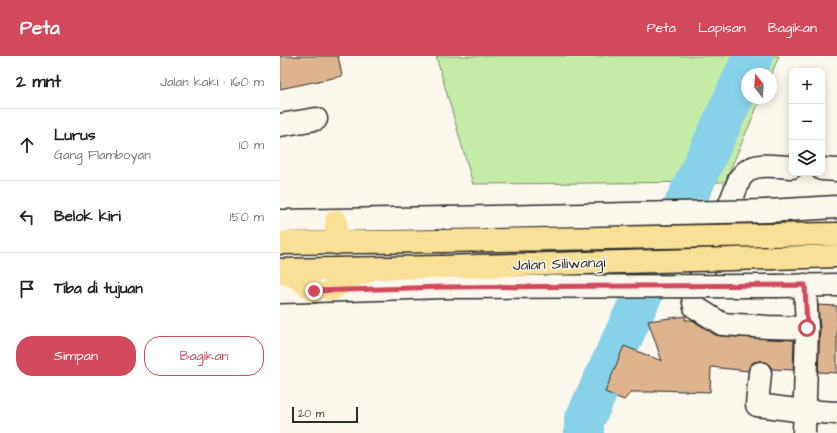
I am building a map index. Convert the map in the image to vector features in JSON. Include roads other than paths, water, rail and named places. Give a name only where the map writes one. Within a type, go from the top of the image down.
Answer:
[{"type":"highway","points":[[336,221],[336,243]]},
{"type":"highway","name":"Jalan Siliwangi","points":[[280,243],[837,234]]},
{"type":"highway","name":"Jalan Siliwangi","points":[[280,271],[380,268],[442,277],[773,258],[837,256]]},
{"type":"highway","points":[[280,271],[296,277],[323,291],[352,277],[380,268]]},
{"type":"street","points":[[280,125],[316,119]]},
{"type":"street","points":[[789,167],[756,167],[747,171],[740,178],[693,297],[693,302],[695,307],[722,324],[807,328]]},
{"type":"street","points":[[825,169],[837,170]]},
{"type":"street","points":[[280,221],[767,211],[837,207]]},
{"type":"street","points":[[280,292],[323,291],[442,277],[778,286],[837,285]]},
{"type":"street","points":[[804,433],[807,328],[805,285]]},
{"type":"street","points":[[760,373],[757,405],[837,414]]},
{"type":"waterway","points":[[584,433],[584,421],[753,56]]}]
